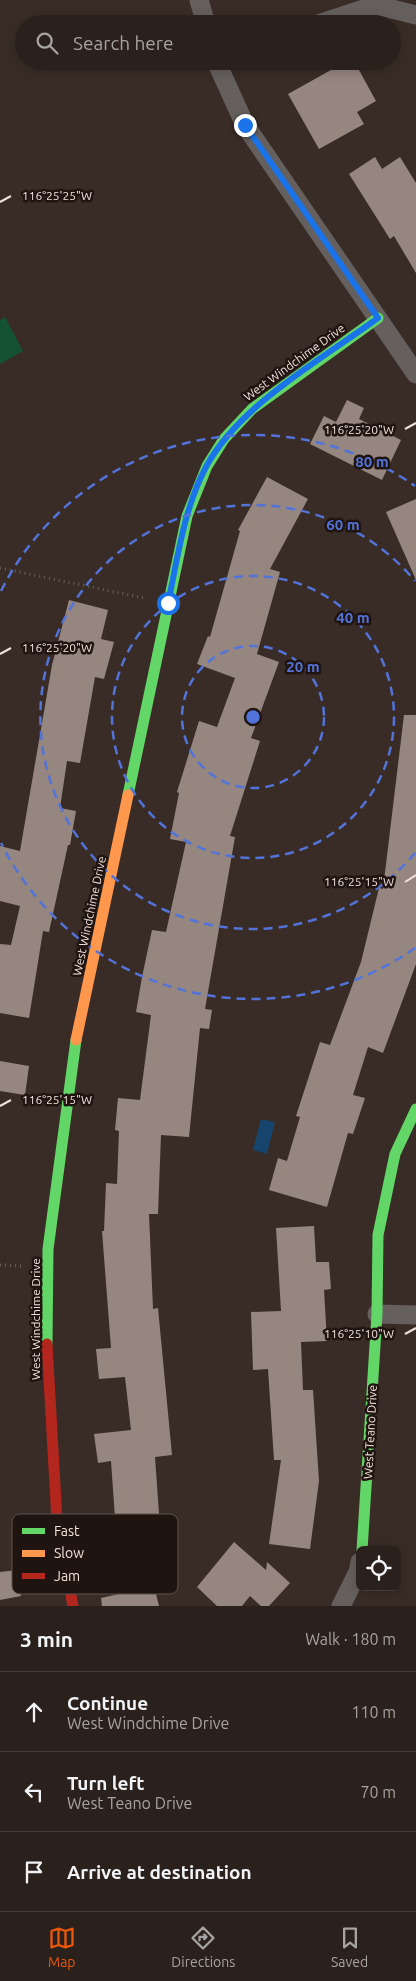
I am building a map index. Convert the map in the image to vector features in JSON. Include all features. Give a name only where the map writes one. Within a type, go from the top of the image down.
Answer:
[{"type":"street","points":[[199,0],[203,15]]},
{"type":"street","points":[[345,15],[376,5],[416,15]]},
{"type":"street","points":[[220,70],[245,125],[416,374]]},
{"type":"street","name":"West Windchime Drive","points":[[57,1514],[47,1362],[48,1249],[75,1047],[187,516],[207,466],[224,439],[252,409],[378,318]]},
{"type":"street","name":"West Teano Drive","points":[[362,1546],[376,1314],[378,1236],[395,1154],[416,1109]]},
{"type":"street","points":[[376,1314],[416,1315]]},
{"type":"street","points":[[341,1606],[356,1576]]},
{"type":"path","points":[[0,568],[168,603]]},
{"type":"green space","points":[[5,317],[23,351],[0,364],[0,320]]},
{"type":"water","points":[[261,1119],[275,1122],[267,1154],[253,1150]]},
{"type":"building","points":[[331,70],[359,70],[376,101],[357,112],[364,124],[319,149],[288,94]]},
{"type":"building","points":[[375,157],[382,169],[400,157],[416,183],[416,273],[394,236],[390,239],[349,174]]},
{"type":"building","points":[[347,400],[364,408],[359,419],[401,440],[382,480],[310,444],[324,416],[336,422]]},
{"type":"building","points":[[267,477],[308,499],[270,569],[280,572],[257,654],[279,662],[251,738],[260,741],[230,836],[235,837],[205,1009],[212,1010],[209,1029],[200,1028],[189,1137],[161,1135],[158,1214],[149,1214],[153,1309],[158,1308],[172,1455],[155,1457],[159,1514],[115,1514],[111,1461],[98,1463],[94,1434],[131,1430],[125,1377],[99,1379],[96,1349],[111,1348],[102,1231],[104,1231],[106,1183],[117,1184],[119,1131],[115,1130],[118,1098],[140,1100],[151,1015],[136,1012],[142,977],[152,930],[166,932],[186,842],[170,839],[179,793],[177,792],[199,721],[217,727],[235,678],[197,664],[208,636],[210,637],[240,531],[238,530]]},
{"type":"building","points":[[416,499],[416,580],[386,512]]},
{"type":"building","points":[[69,600],[108,610],[101,639],[114,642],[104,679],[95,677],[80,763],[67,761],[60,808],[76,811],[70,845],[68,845],[49,932],[43,931],[29,1018],[0,1013],[0,944],[11,945],[20,906],[0,901],[0,846],[20,851],[52,665]]},
{"type":"building","points":[[404,715],[416,715],[416,964],[383,1053],[368,1047],[353,1095],[365,1098],[353,1134],[348,1133],[327,1207],[269,1190],[278,1158],[287,1161],[300,1117],[296,1116],[320,1042],[330,1045],[361,962],[379,888],[383,889]]},
{"type":"building","points":[[0,1061],[29,1066],[25,1095],[0,1091]]},
{"type":"building","points":[[314,1226],[316,1262],[329,1262],[331,1289],[324,1290],[327,1341],[301,1342],[303,1390],[313,1390],[319,1481],[310,1549],[269,1544],[281,1460],[274,1460],[268,1369],[253,1370],[251,1312],[281,1311],[276,1228]]},
{"type":"building","points":[[234,1542],[266,1570],[267,1562],[290,1583],[269,1606],[261,1606],[250,1596],[242,1606],[217,1606],[197,1587]]},
{"type":"building","points":[[12,1571],[12,1594],[21,1594],[21,1596],[0,1600],[0,1572]]},
{"type":"building","points":[[119,1594],[156,1594],[159,1606],[102,1606],[101,1598]]},
{"type":"traffic: fast","points":[[128,795],[187,516],[207,466],[224,439],[252,409],[378,318]]},
{"type":"traffic: fast","points":[[47,1344],[48,1249],[76,1040]]},
{"type":"traffic: fast","points":[[362,1546],[377,1314],[378,1235],[395,1154],[416,1109]]},
{"type":"traffic: slow","points":[[76,1040],[128,795]]},
{"type":"traffic: jam","points":[[47,1344],[57,1514]]},
{"type":"traffic: jam","points":[[71,1594],[73,1606]]},
{"type":"route","points":[[168,603],[187,516],[207,466],[224,439],[252,409],[378,318],[245,125]]}]
